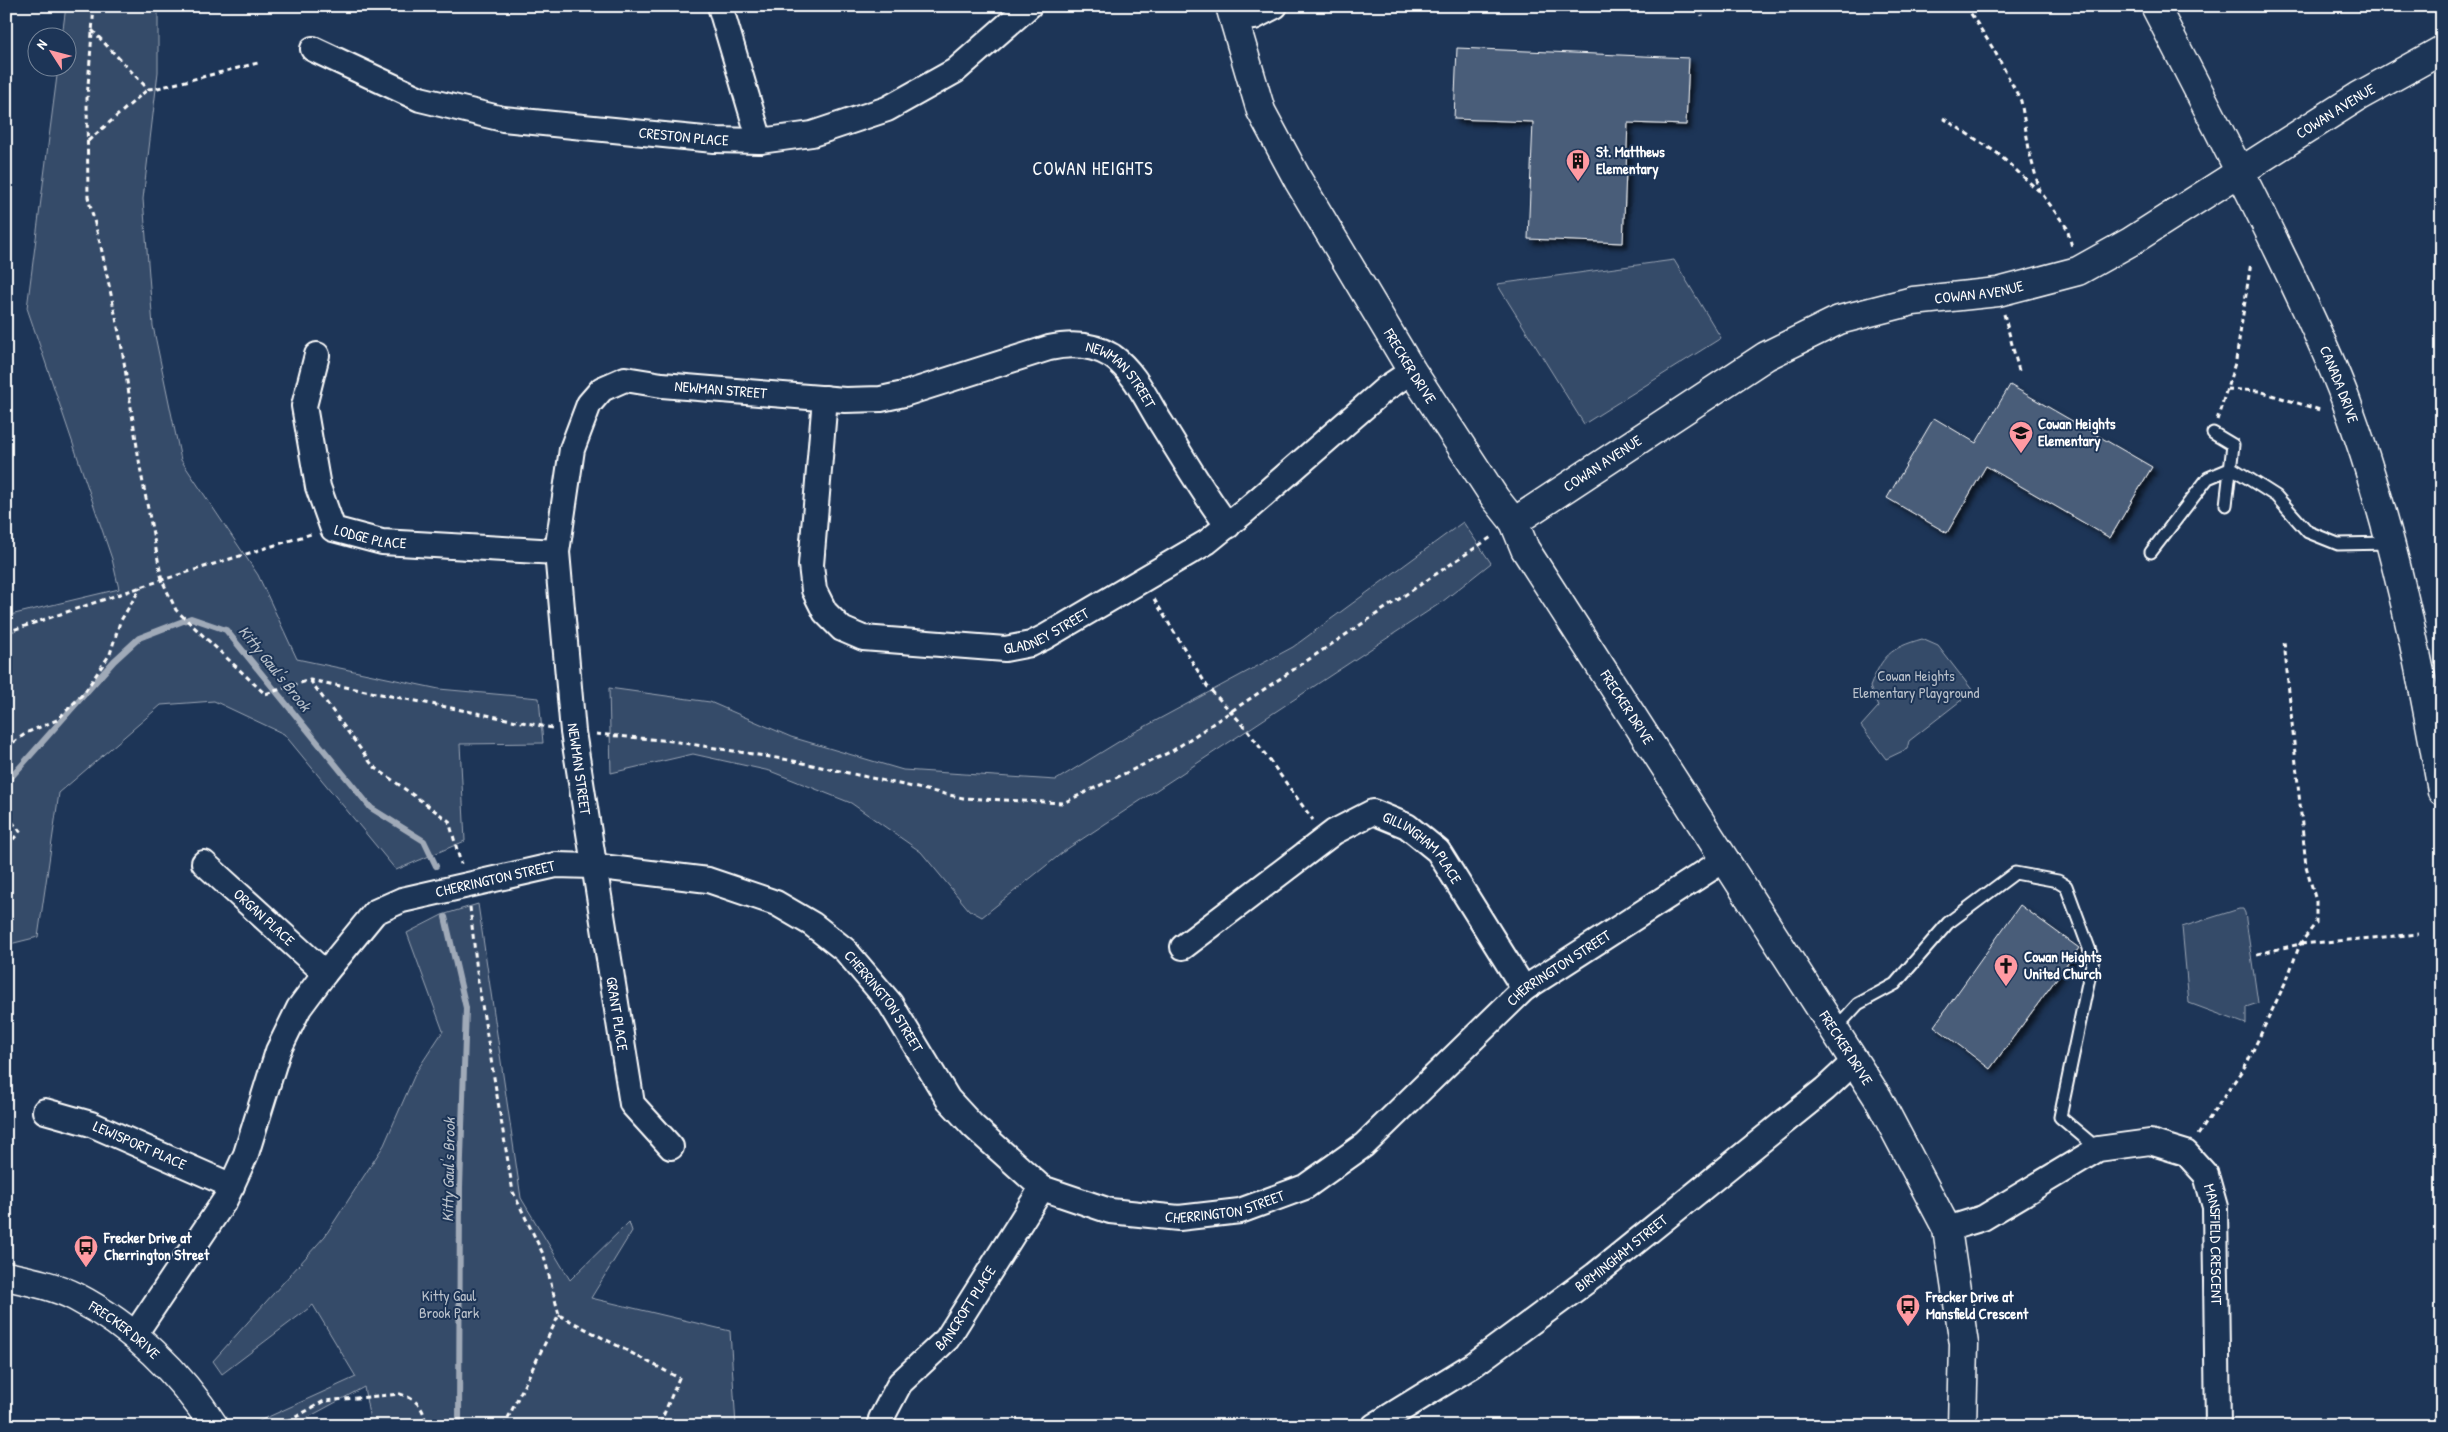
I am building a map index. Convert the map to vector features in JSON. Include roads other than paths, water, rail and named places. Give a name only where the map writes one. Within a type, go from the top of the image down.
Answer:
[{"type":"street","points":[[720,6],[760,141]]},
{"type":"street","name":"CRESTON PLACE","points":[[313,49],[420,99],[503,119],[714,140],[760,141],[812,134],[887,109],[955,71],[1029,6]]},
{"type":"street","points":[[1232,12],[1254,16],[1275,6]]},
{"type":"street","name":"CANADA DRIVE","points":[[2155,6],[2241,171],[2326,352],[2345,398],[2392,543],[2421,668],[2442,791]]},
{"type":"street","name":"FRECKER DRIVE","points":[[1232,12],[1261,111],[1312,204],[1412,371],[1495,498],[1504,529],[1525,548],[1878,1098],[1947,1229],[1964,1344],[1962,1426]]},
{"type":"street","name":"COWAN AVENUE","points":[[1504,529],[1766,356],[1840,320],[1913,301],[1998,292],[2078,271],[2130,242],[2359,96],[2442,50]]},
{"type":"street","name":"NEWMAN STREET","points":[[593,866],[573,732],[557,552],[572,449],[589,404],[602,390],[625,379],[662,385],[858,400],[891,397],[1049,348],[1074,344],[1093,348],[1112,356],[1131,375],[1207,498],[1228,526]]},
{"type":"street","name":"LODGE PLACE","points":[[318,355],[304,406],[318,487],[333,529],[382,542],[557,552]]},
{"type":"street","name":"GLADNEY STREET","points":[[825,398],[811,578],[818,601],[832,621],[842,629],[863,638],[991,649],[1017,648],[1031,644],[1172,564],[1228,526],[1384,389],[1412,371]]},
{"type":"street","name":"GILLINGHAM PLACE","points":[[1183,947],[1334,832],[1373,812],[1407,826],[1438,851],[1524,989]]},
{"type":"street","name":"CHERRINGTON STREET","points":[[134,1337],[209,1227],[232,1186],[246,1154],[284,1036],[299,1008],[325,972],[375,912],[402,900],[556,865],[593,866],[708,880],[776,903],[812,924],[845,950],[890,1003],[948,1099],[973,1126],[1042,1188],[1110,1211],[1179,1218],[1240,1211],[1305,1187],[1364,1145],[1524,989],[1724,860]]},
{"type":"street","name":"ORGAN PLACE","points":[[204,863],[325,972]]},
{"type":"street","name":"GRANT PLACE","points":[[593,866],[632,1104],[671,1147]]},
{"type":"street","name":"BIRMINGHAM STREET","points":[[1374,1426],[1473,1365],[1595,1275],[1825,1089],[1855,1061]]},
{"type":"street","name":"LEWISPORT PLACE","points":[[45,1111],[91,1124],[232,1186]]},
{"type":"street","name":"MANSFIELD CRESCENT","points":[[1947,1229],[1983,1218],[2098,1149],[2150,1142],[2186,1153],[2206,1175],[2215,1207],[2218,1426]]},
{"type":"street","name":"BANCROFT PLACE","points":[[880,1419],[900,1382],[947,1339],[1042,1188]]},
{"type":"street","name":"FRECKER DRIVE","points":[[6,1276],[74,1296],[110,1317],[170,1368],[201,1406],[214,1426]]},
{"type":"lane","points":[[2213,433],[2234,445],[2226,505]]},
{"type":"lane","points":[[2232,468],[2276,496],[2308,532],[2338,544],[2392,543]]},
{"type":"lane","points":[[2151,552],[2208,478],[2232,468]]},
{"type":"lane","points":[[1835,1029],[1858,1004],[1895,984],[1948,923],[2015,873],[2058,880],[2066,886],[2093,959],[2060,1117],[2098,1149]]},
{"type":"waterway","name":"Kitty Gaul's Brook","points":[[6,783],[114,661],[139,638],[191,618],[226,630],[371,808],[424,841],[436,866]]},
{"type":"waterway","name":"Kitty Gaul's Brook","points":[[445,917],[466,1008],[460,1187],[459,1426]]},
{"type":"place","name":"St. Matthews Elementary","points":[[1578,182]]},
{"type":"place","name":"Cowan Heights Elementary","points":[[2021,454]]},
{"type":"place","name":"Cowan Heights United Church","points":[[2006,987]]},
{"type":"place","name":"Frecker Drive at Cherrington Street","points":[[86,1268]]},
{"type":"place","name":"Frecker Drive at Mansfield Crescent","points":[[1908,1327]]},
{"type":"district","name":"COWAN HEIGHTS","points":[[1093,169]]},
{"type":"park label","name":"Cowan Heights Elementary Playground","points":[[1916,684]]},
{"type":"park label","name":"Kitty Gaul Brook Park","points":[[449,1304]]}]
